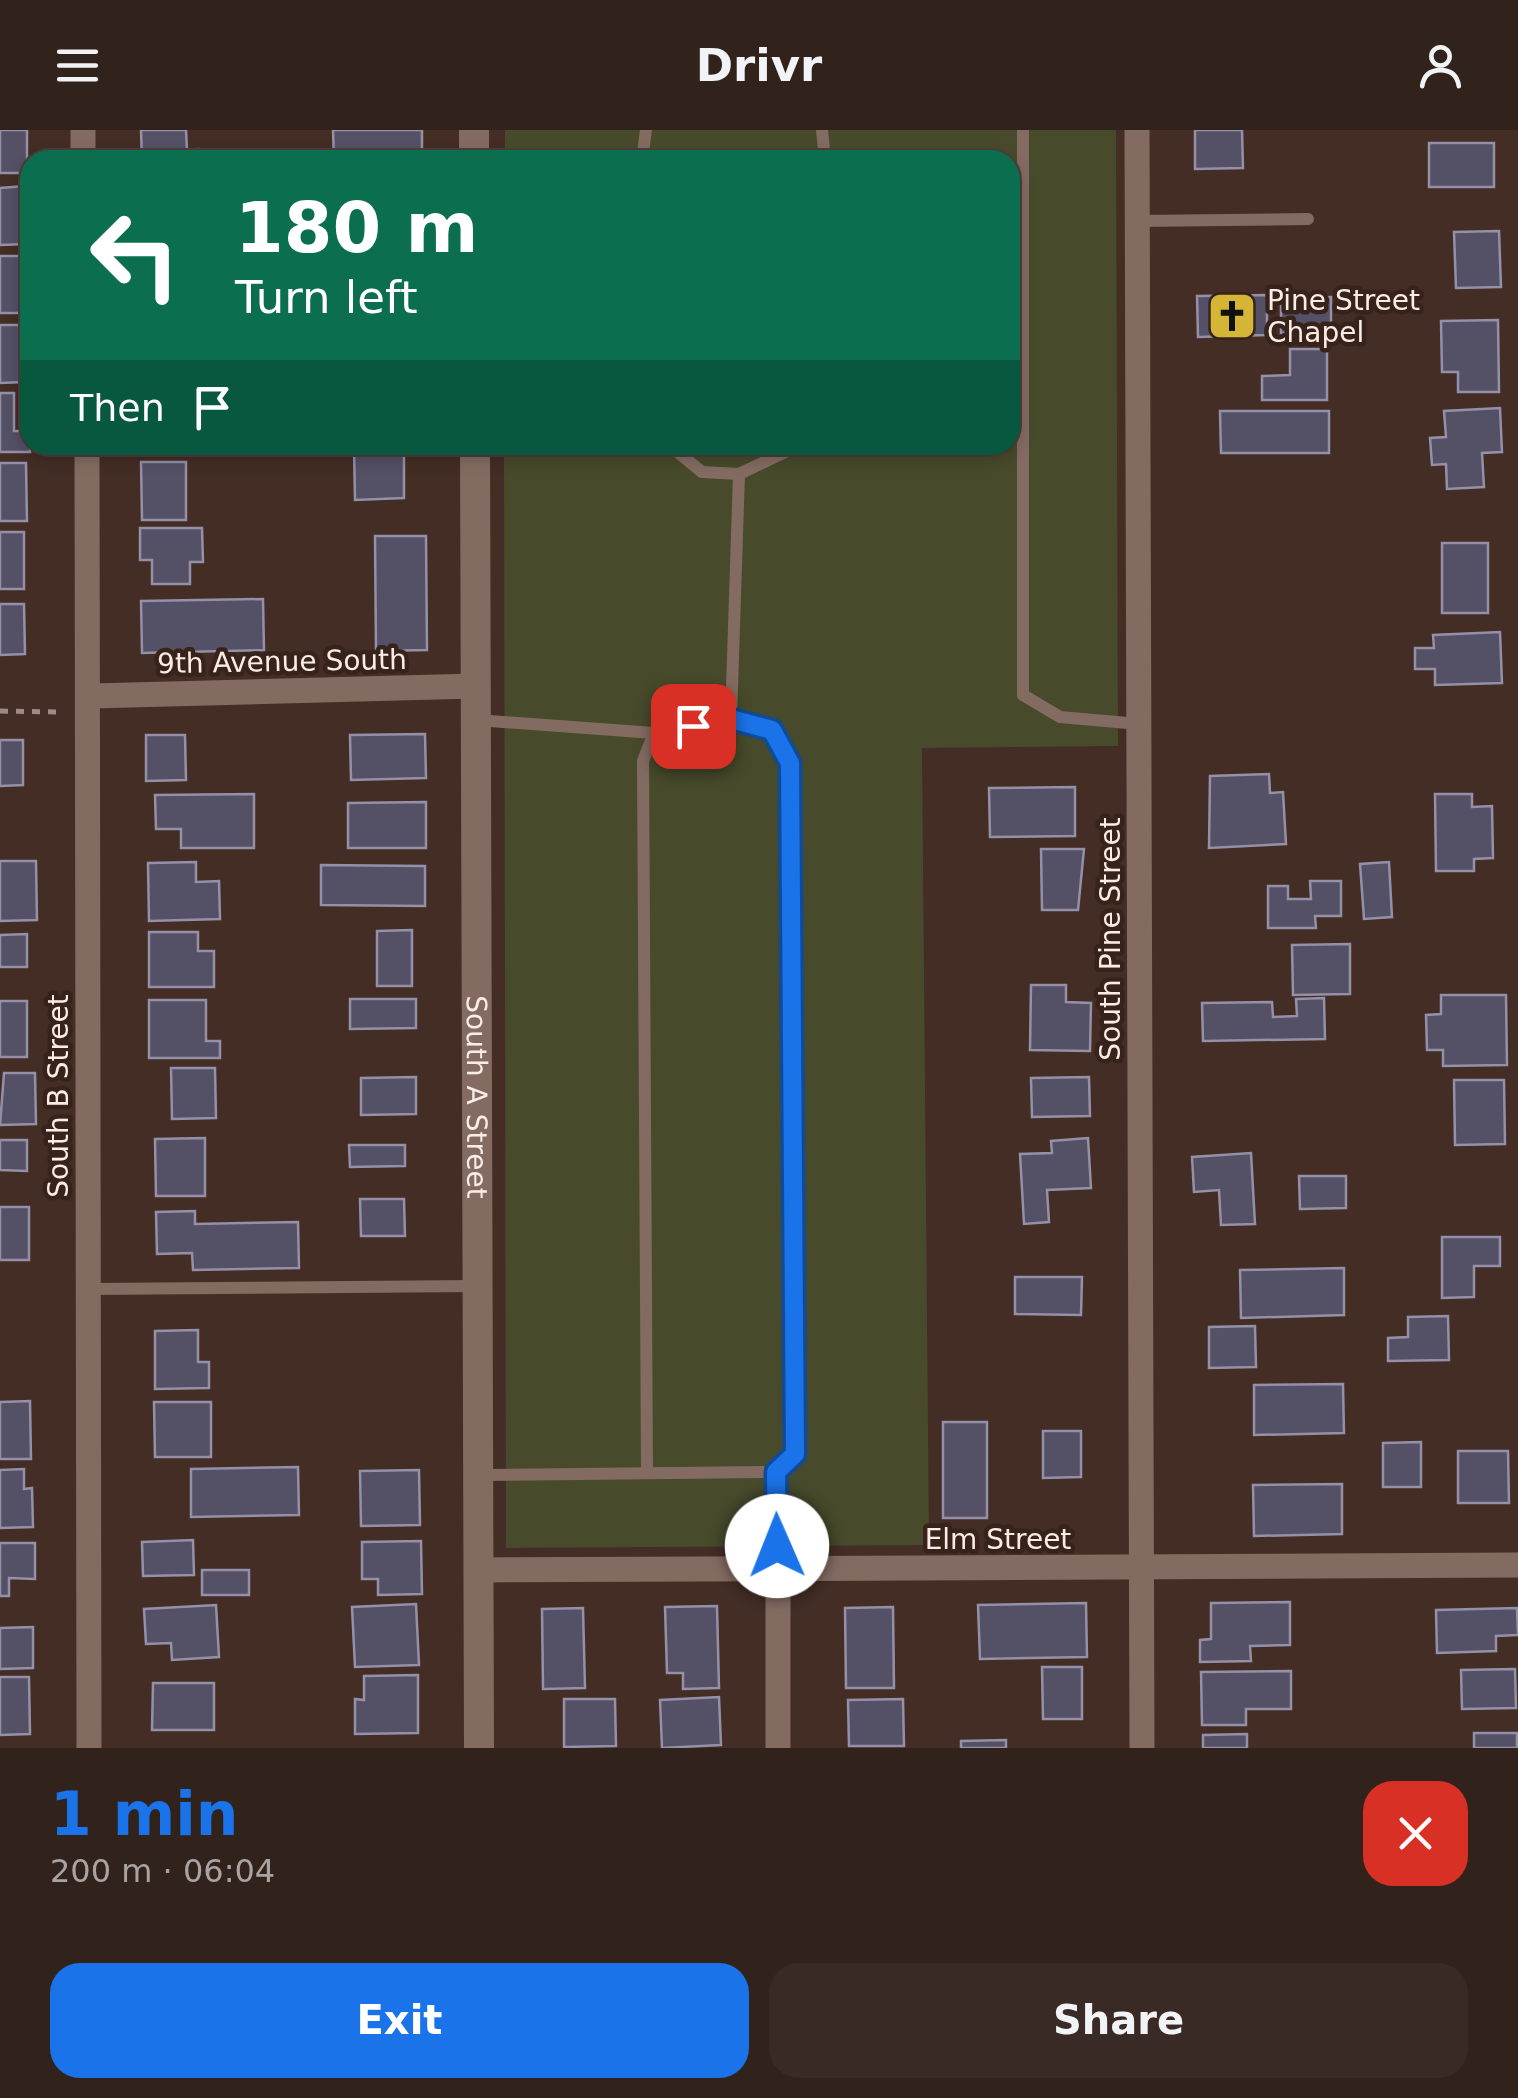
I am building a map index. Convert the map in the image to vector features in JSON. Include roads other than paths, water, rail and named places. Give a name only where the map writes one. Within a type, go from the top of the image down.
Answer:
[{"type":"street","name":"South Pine Street","points":[[1137,130],[1142,1748]]},
{"type":"street","name":"South B Street","points":[[87,455],[89,1748]]},
{"type":"street","name":"South A Street","points":[[475,455],[479,1748]]},
{"type":"street","name":"9th Avenue South","points":[[90,696],[476,686]]},
{"type":"street","name":"Elm Street","points":[[479,1570],[1518,1566]]},
{"type":"street","points":[[778,1569],[778,1748]]},
{"type":"lane","points":[[1022,130],[1023,695],[1060,716],[1139,724]]},
{"type":"lane","points":[[1137,222],[1308,220]]},
{"type":"lane","points":[[681,455],[702,472],[739,474],[779,455]]},
{"type":"lane","points":[[731,719],[739,474]]},
{"type":"lane","points":[[476,720],[654,733],[731,719],[772,730],[790,763],[795,1454],[776,1472],[479,1475]]},
{"type":"lane","points":[[648,1473],[643,761],[654,733]]},
{"type":"lane","points":[[87,1289],[478,1286]]},
{"type":"lane","points":[[776,1472],[778,1569]]},
{"type":"place","name":"Pine Street Chapel","points":[[1232,316]]}]
